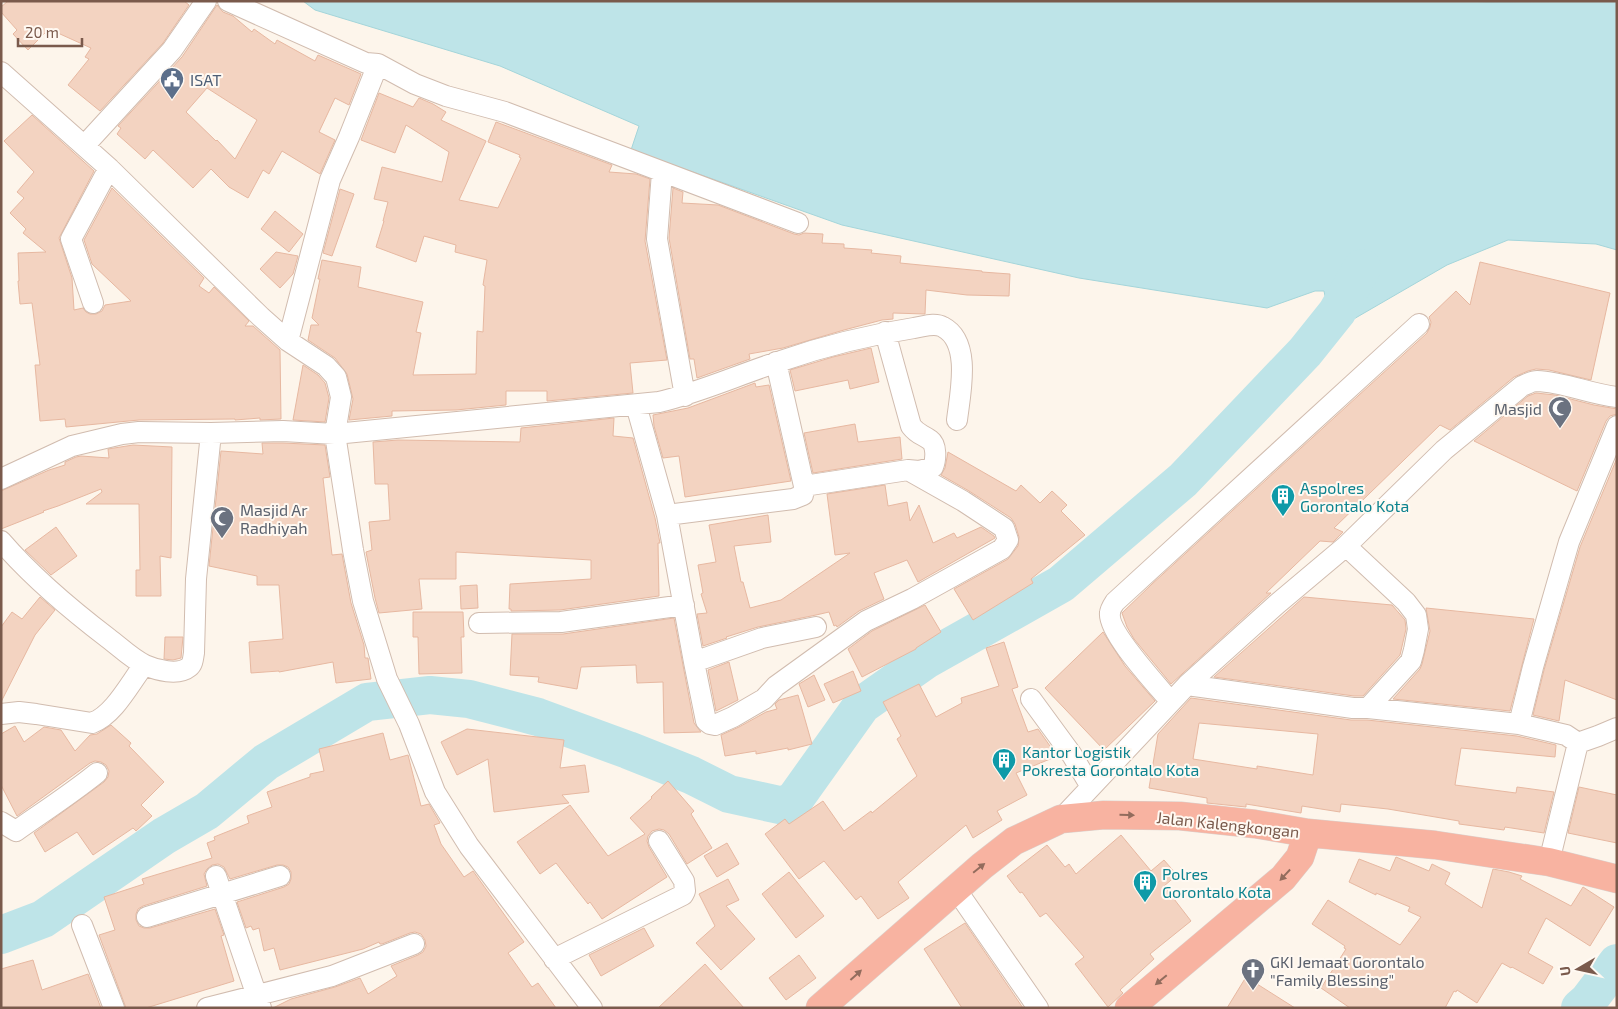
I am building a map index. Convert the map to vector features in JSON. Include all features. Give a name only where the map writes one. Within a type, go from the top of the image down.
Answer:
[{"type":"highway","name":"Jalan Kalengkongan","points":[[820,1008],[955,888],[1014,841],[1061,820],[1104,815],[1180,816],[1255,824],[1308,833],[1435,845],[1549,862],[1613,878]]},
{"type":"highway","points":[[1129,1008],[1283,878],[1300,857],[1308,833]]},
{"type":"street","points":[[84,146],[172,50],[206,1]]},
{"type":"street","points":[[228,1],[366,63],[378,64],[415,84],[446,96],[505,112],[798,223]]},
{"type":"street","points":[[288,341],[330,180],[378,64]]},
{"type":"street","points":[[1,72],[109,168],[261,317],[288,341],[326,366],[336,377],[342,397],[335,434],[352,550],[361,592],[387,679],[409,724],[435,792],[469,846],[592,1008]]},
{"type":"street","points":[[93,303],[72,239],[109,168]]},
{"type":"street","points":[[662,172],[657,239],[685,396]]},
{"type":"street","points":[[1,479],[72,446],[104,437],[139,432],[211,433],[283,430],[335,434],[659,402],[685,396],[776,362],[853,340],[885,332],[934,324],[944,327],[956,340],[961,356],[962,372],[957,420]]},
{"type":"street","points":[[1171,702],[1120,640],[1111,624],[1110,613],[1115,602],[1419,324]]},
{"type":"street","points":[[804,486],[908,470],[919,471],[933,467],[935,462],[933,444],[930,440],[917,434],[911,426],[885,332]]},
{"type":"street","points":[[667,515],[793,499],[803,495],[804,486],[776,362]]},
{"type":"street","points":[[1061,820],[1187,685],[1270,610],[1346,546],[1444,450],[1522,386],[1536,381],[1617,397]]},
{"type":"street","points":[[636,405],[667,515],[706,721],[710,724],[715,725],[733,717],[764,699],[776,686],[866,621],[912,599],[1002,549],[1008,540],[1004,528],[908,470]]},
{"type":"street","points":[[1519,724],[1533,668],[1570,542],[1617,426]]},
{"type":"street","points":[[1,541],[38,580],[90,625],[144,664],[154,669],[171,672],[188,668],[192,663],[196,579],[211,433]]},
{"type":"street","points":[[1346,546],[1406,602],[1416,615],[1418,629],[1411,661],[1368,708]]},
{"type":"street","points":[[479,623],[561,622],[684,605]]},
{"type":"street","points":[[694,662],[762,638],[816,627]]},
{"type":"street","points":[[1,714],[19,712],[92,723],[99,721],[109,713],[144,664]]},
{"type":"street","points":[[1187,685],[1353,708],[1519,724],[1566,735],[1578,743]]},
{"type":"street","points":[[1031,699],[1072,755],[1091,787]]},
{"type":"street","points":[[1578,743],[1617,728]]},
{"type":"street","points":[[1549,862],[1578,743]]},
{"type":"street","points":[[1,822],[16,831],[48,807],[73,793],[97,773]]},
{"type":"street","points":[[554,959],[683,895],[685,892],[684,881],[659,841]]},
{"type":"street","points":[[147,917],[218,885],[280,876]]},
{"type":"street","points":[[218,885],[259,1001]]},
{"type":"street","points":[[955,888],[1038,1008]]},
{"type":"street","points":[[82,925],[114,1008]]},
{"type":"street","points":[[207,1008],[259,1001],[332,976],[414,944]]},
{"type":"water","points":[[303,1],[1617,1],[1617,250],[1596,244],[1508,240],[1447,265],[1352,320],[1327,306],[1324,291],[1315,291],[1267,308],[1079,278],[842,225],[631,150],[639,126],[500,66],[315,10]]},
{"type":"building","points":[[8,1],[184,1],[189,5],[163,43],[100,111],[68,85],[89,59],[85,57],[91,48],[49,29],[28,50],[13,34],[17,30],[1,12],[1,7]]},
{"type":"building","points":[[217,5],[223,12],[233,16],[252,32],[254,29],[275,44],[277,40],[315,61],[318,55],[361,74],[349,105],[335,98],[319,132],[335,140],[320,174],[282,151],[269,174],[263,170],[248,198],[229,187],[211,169],[193,188],[153,150],[145,159],[117,134],[121,128],[118,126],[182,57]],"holes":[[[207,88],[257,120],[235,159],[186,112]]]},
{"type":"building","points":[[379,93],[413,107],[419,98],[433,104],[446,112],[441,120],[486,141],[459,200],[498,208],[521,158],[519,157],[520,155],[488,142],[496,122],[612,165],[609,172],[636,174],[650,179],[645,241],[667,360],[630,363],[633,393],[547,401],[547,391],[506,391],[506,405],[456,410],[392,411],[392,416],[349,420],[353,399],[347,374],[335,358],[308,340],[311,325],[319,325],[312,318],[322,260],[361,267],[358,287],[423,302],[416,332],[421,333],[413,375],[476,374],[477,331],[483,332],[485,286],[483,285],[487,260],[455,252],[456,245],[424,236],[416,262],[376,247],[388,202],[374,199],[382,167],[442,182],[449,152],[406,125],[395,153],[361,140]]},
{"type":"building","points":[[32,115],[94,171],[59,238],[72,278],[74,310],[83,308],[90,314],[96,314],[102,311],[105,305],[131,301],[92,264],[84,240],[112,188],[204,278],[199,286],[209,293],[214,287],[249,321],[245,326],[253,326],[280,350],[281,419],[139,420],[66,427],[65,419],[40,421],[35,365],[40,365],[32,303],[20,304],[18,253],[46,252],[23,233],[26,229],[10,213],[24,198],[17,192],[34,172],[4,141]]},
{"type":"building","points":[[673,188],[683,192],[682,203],[718,205],[794,234],[823,234],[822,243],[844,244],[844,248],[872,250],[871,253],[901,256],[900,263],[1010,274],[1009,296],[967,295],[926,290],[925,314],[893,313],[893,319],[844,330],[783,348],[749,354],[750,359],[697,378],[694,359],[690,359],[669,238]]},
{"type":"building","points":[[340,189],[354,194],[332,256],[323,253]]},
{"type":"building","points":[[275,211],[303,234],[289,252],[261,229]]},
{"type":"building","points":[[276,252],[298,256],[293,274],[280,288],[260,269]]},
{"type":"building","points":[[1480,262],[1610,293],[1591,380],[1549,370],[1536,369],[1528,371],[1514,377],[1450,430],[1440,425],[1334,528],[1343,532],[1333,542],[1320,541],[1266,593],[1271,593],[1171,684],[1134,639],[1122,613],[1427,333],[1431,322],[1429,317],[1456,291],[1470,305]]},
{"type":"building","points":[[871,348],[879,382],[850,389],[848,380],[795,391],[790,370]]},
{"type":"building","points":[[303,365],[318,375],[325,383],[329,398],[325,422],[293,420]]},
{"type":"building","points":[[755,383],[756,387],[769,385],[791,481],[685,497],[679,456],[663,458],[654,426],[653,415],[688,408]]},
{"type":"building","points":[[1536,393],[1555,395],[1617,409],[1617,414],[1610,416],[1606,421],[1577,491],[1474,441],[1528,396]]},
{"type":"building","points":[[614,418],[613,436],[633,438],[655,518],[660,543],[658,543],[659,596],[560,610],[511,611],[509,609],[510,584],[591,579],[591,560],[456,552],[456,579],[419,579],[422,609],[379,613],[366,552],[372,550],[369,522],[390,520],[388,484],[375,484],[373,442],[398,440],[520,442],[521,428]]},
{"type":"building","points":[[855,424],[858,442],[900,437],[902,459],[813,473],[804,433]]},
{"type":"building","points":[[262,443],[325,445],[330,477],[323,478],[332,555],[342,554],[351,603],[364,645],[365,658],[368,658],[371,679],[336,683],[333,662],[279,672],[251,673],[249,642],[283,639],[279,585],[257,585],[257,576],[209,566],[221,451],[263,454]]},
{"type":"building","points":[[133,445],[172,447],[171,558],[160,556],[161,596],[136,596],[136,570],[140,570],[139,504],[86,504],[102,492],[101,489],[1,529],[1,491],[65,465],[65,462],[76,457],[109,458],[108,449]]},
{"type":"building","points":[[948,452],[1016,491],[1021,485],[1040,503],[1052,491],[1067,505],[1061,511],[1085,535],[1031,579],[1033,583],[973,620],[954,589],[1008,559],[1018,546],[1019,537],[1011,518],[941,475],[945,468]]},
{"type":"building","points":[[1617,458],[1617,700],[1565,680],[1559,721],[1533,715],[1544,670],[1580,547]]},
{"type":"building","points":[[885,485],[888,506],[907,502],[910,521],[919,505],[933,543],[954,533],[957,538],[981,527],[995,538],[918,582],[907,560],[874,573],[884,599],[859,611],[837,627],[836,625],[834,626],[829,612],[758,627],[703,646],[697,614],[707,613],[701,594],[703,593],[698,565],[716,562],[709,525],[768,515],[771,542],[734,546],[741,582],[743,582],[750,608],[781,600],[850,553],[835,555],[827,494]]},
{"type":"building","points":[[56,527],[77,556],[51,575],[25,550]]},
{"type":"building","points":[[477,585],[478,608],[461,609],[460,586]]},
{"type":"building","points":[[40,597],[55,610],[35,635],[1,702],[1,627],[12,612],[22,619]]},
{"type":"building","points":[[1304,597],[1392,605],[1405,620],[1406,629],[1400,655],[1363,696],[1214,677]]},
{"type":"building","points":[[925,605],[941,632],[916,649],[862,677],[848,649],[872,631]]},
{"type":"building","points":[[1426,608],[1534,619],[1510,711],[1393,699],[1420,669],[1422,664],[1430,631]]},
{"type":"building","points":[[413,612],[463,612],[464,637],[461,637],[462,673],[419,674],[418,637],[413,637]]},
{"type":"building","points":[[674,618],[694,723],[701,732],[664,733],[663,682],[637,683],[636,665],[581,667],[577,689],[538,682],[539,677],[510,675],[512,634],[563,634]]},
{"type":"building","points":[[1103,632],[1125,666],[1155,701],[1104,750],[1045,688]]},
{"type":"building","points":[[165,637],[183,637],[181,658],[173,660],[164,659]]},
{"type":"building","points":[[1004,642],[1018,687],[1012,689],[1028,732],[1038,729],[1055,757],[1016,773],[1027,795],[997,811],[1002,820],[973,838],[966,825],[898,882],[909,898],[878,919],[861,896],[856,900],[824,861],[799,879],[765,834],[785,819],[789,824],[823,801],[844,831],[871,811],[872,813],[917,776],[897,739],[901,736],[883,702],[919,684],[936,717],[962,703],[961,698],[999,686],[986,648]]},
{"type":"building","points":[[729,662],[738,700],[716,711],[708,670]]},
{"type":"building","points":[[853,671],[861,691],[833,703],[824,684]]},
{"type":"building","points":[[814,675],[825,700],[808,707],[799,684]]},
{"type":"building","points":[[798,695],[812,744],[788,750],[788,748],[756,754],[756,751],[725,756],[721,735],[766,712],[777,709],[775,704],[779,700]]},
{"type":"building","points":[[1191,698],[1351,720],[1367,720],[1517,736],[1556,745],[1555,757],[1461,748],[1455,785],[1516,793],[1517,787],[1554,792],[1544,833],[1505,827],[1504,830],[1459,824],[1459,821],[1388,809],[1341,804],[1340,812],[1302,806],[1301,813],[1246,804],[1246,807],[1207,803],[1207,798],[1149,788],[1158,734]],"holes":[[[1199,723],[1318,734],[1313,775],[1257,766],[1257,769],[1193,759]]]},
{"type":"building","points":[[111,725],[131,743],[129,746],[164,782],[141,805],[152,816],[136,831],[133,828],[93,855],[77,832],[45,852],[34,833],[104,782],[108,777],[109,771],[106,765],[101,762],[95,761],[90,763],[17,816],[1,785],[1,734],[15,726],[24,742],[44,727],[61,730],[75,751],[90,735],[97,734]]},
{"type":"building","points":[[467,729],[564,740],[560,768],[585,765],[589,792],[562,795],[569,803],[494,812],[488,759],[457,775],[441,742]]},
{"type":"building","points":[[383,733],[390,760],[408,755],[421,806],[429,804],[440,823],[434,825],[441,844],[464,877],[473,871],[524,942],[508,953],[532,987],[538,983],[556,1008],[273,1008],[291,999],[360,978],[368,994],[397,976],[391,966],[423,952],[426,946],[425,940],[421,934],[410,933],[382,944],[379,942],[363,949],[280,970],[274,948],[264,951],[259,928],[253,930],[251,926],[246,928],[237,902],[284,887],[289,884],[291,872],[288,867],[277,865],[230,879],[224,867],[218,864],[212,865],[204,874],[207,886],[143,906],[138,909],[136,920],[139,926],[150,928],[215,909],[224,935],[221,936],[234,981],[146,1008],[126,1008],[99,935],[115,930],[104,897],[144,884],[142,879],[212,858],[207,843],[215,840],[214,837],[249,823],[247,816],[272,807],[267,792],[310,777],[310,774],[324,771],[319,749]]},
{"type":"building","points":[[668,781],[694,811],[691,814],[712,848],[687,864],[669,834],[659,829],[652,831],[647,841],[667,877],[602,919],[590,902],[588,904],[556,863],[540,874],[517,842],[570,805],[608,856],[645,834],[630,818]]},
{"type":"building","points":[[1579,787],[1617,795],[1617,843],[1568,833]]},
{"type":"building","points":[[1121,835],[1151,871],[1164,860],[1177,875],[1164,886],[1191,921],[1150,954],[1154,959],[1120,990],[1123,993],[1108,1007],[1075,964],[1084,957],[1046,913],[1040,917],[1022,892],[1020,893],[1007,876],[1047,845],[1065,867],[1069,864],[1076,874]]},
{"type":"building","points":[[727,843],[739,864],[717,877],[704,856]]},
{"type":"building","points":[[1396,857],[1429,871],[1432,864],[1450,873],[1445,884],[1482,908],[1493,869],[1522,876],[1520,879],[1571,906],[1583,887],[1614,907],[1590,946],[1546,918],[1528,953],[1553,967],[1543,984],[1502,963],[1477,1003],[1457,990],[1456,992],[1454,991],[1445,1008],[1350,1008],[1321,988],[1346,949],[1344,948],[1345,946],[1312,924],[1328,900],[1400,945],[1421,917],[1408,911],[1410,907],[1376,893],[1376,895],[1349,882],[1359,859],[1390,871]]},
{"type":"building","points":[[789,872],[824,916],[796,938],[762,894]]},
{"type":"building","points":[[728,879],[739,900],[726,906],[755,939],[721,970],[696,943],[715,926],[699,894]]},
{"type":"building","points":[[965,923],[1023,1008],[962,1008],[924,949]]},
{"type":"building","points":[[644,928],[654,946],[601,976],[589,955]]},
{"type":"building","points":[[799,955],[816,978],[786,1000],[769,978]]},
{"type":"building","points":[[33,960],[42,990],[88,974],[101,1008],[1,1008],[1,969]]},
{"type":"building","points":[[705,964],[744,1008],[658,1008]]},
{"type":"building","name":"GKI Jemaat Gorontalo \"Family Blessing\"","points":[[1246,977],[1295,1008],[1227,1008]]},
{"type":"waterway","points":[[1,935],[43,919],[164,836],[207,811],[266,762],[367,702],[430,695],[469,699],[538,717],[691,775],[729,794],[784,806],[795,799],[862,705],[926,660],[1061,584],[1183,480],[1305,352],[1337,312],[1362,268]]},
{"type":"waterway","points":[[1580,1008],[1588,1001],[1617,963]]},
{"type":"place","name":"ISAT","points":[[172,100]]},
{"type":"place","name":"Masjid","points":[[1560,429]]},
{"type":"place","name":"Aspolres Gorontalo Kota","points":[[1283,517]]},
{"type":"place","name":"Masjid Ar Radhiyah","points":[[222,539]]},
{"type":"place","name":"Kantor Logistik Pokresta Gorontalo Kota","points":[[1004,781]]},
{"type":"place","name":"Polres Gorontalo Kota","points":[[1145,903]]},
{"type":"place","name":"GKI Jemaat Gorontalo \"Family Blessing\"","points":[[1253,991]]}]
